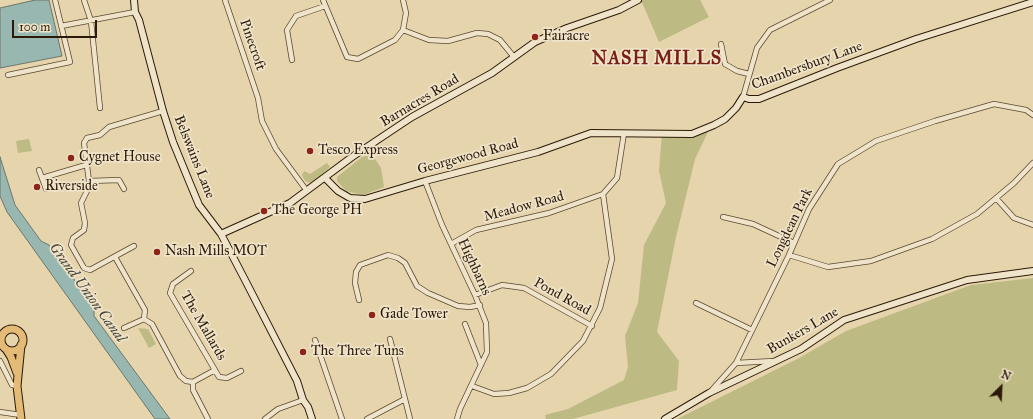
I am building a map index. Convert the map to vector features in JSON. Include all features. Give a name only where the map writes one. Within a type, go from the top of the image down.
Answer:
[{"type":"main road","points":[[0,326],[15,329],[21,334],[17,375],[21,417]]},
{"type":"main road","points":[[11,329],[3,333],[1,338],[2,345],[11,357],[17,375]]},
{"type":"main road","points":[[2,345],[14,350],[21,345]]},
{"type":"street","points":[[8,75],[70,62],[55,0]]},
{"type":"street","points":[[84,0],[91,21],[100,108]]},
{"type":"street","name":"Belswains Lane","points":[[134,0],[135,12],[139,20],[163,111],[173,142],[199,205],[221,234],[297,381],[303,400],[308,407],[312,419]]},
{"type":"street","name":"Pinecroft","points":[[225,0],[258,98],[262,121],[274,145],[307,191]]},
{"type":"street","points":[[323,0],[347,57],[358,60],[395,40],[402,30],[406,13],[403,0]]},
{"type":"street","name":"Barnacres Road","points":[[221,234],[290,203],[345,162],[412,117],[492,73],[534,42],[567,28],[618,10],[638,0]]},
{"type":"street","points":[[743,97],[757,48],[770,30],[830,0]]},
{"type":"street","name":"Chambersbury Lane","points":[[624,133],[675,135],[692,134],[725,119],[736,108],[743,97],[749,99],[759,99],[916,39],[1033,2]]},
{"type":"street","points":[[292,60],[287,30],[296,16],[325,6]]},
{"type":"street","points":[[61,26],[135,12]]},
{"type":"street","points":[[402,30],[429,40],[448,41],[477,32],[488,34],[500,40],[514,57]]},
{"type":"street","points":[[721,44],[725,64],[737,71],[749,74]]},
{"type":"street","name":"Longdean Park","points":[[709,393],[736,363],[789,255],[809,209],[838,164],[876,141],[935,121],[994,104],[1026,110],[1033,115]]},
{"type":"street","points":[[134,246],[90,270],[84,268],[71,244],[73,238],[84,230],[85,223],[81,203],[89,187],[89,181],[84,143],[87,138],[100,135],[109,127],[163,111]]},
{"type":"street","name":"Georgewood Road","points":[[325,178],[338,191],[350,198],[365,199],[425,181],[538,152],[581,136],[601,132],[624,133]]},
{"type":"street","points":[[457,419],[460,409],[472,386],[494,394],[509,393],[528,388],[551,374],[568,359],[584,341],[600,308],[612,259],[603,194],[616,178],[624,133]]},
{"type":"street","points":[[789,255],[828,267],[871,261],[932,239],[977,214],[1033,163]]},
{"type":"street","points":[[42,178],[86,165]]},
{"type":"street","points":[[39,170],[46,189]]},
{"type":"street","points":[[89,181],[119,180],[124,189]]},
{"type":"street","name":"Highbarns","points":[[425,181],[442,225],[480,305],[486,323],[487,352],[472,386]]},
{"type":"street","name":"Meadow Road","points":[[451,244],[476,230],[549,213],[603,194]]},
{"type":"street","points":[[996,198],[1014,218],[1033,226]]},
{"type":"street","points":[[723,217],[753,224],[794,243]]},
{"type":"street","points":[[359,300],[355,283],[356,272],[360,265],[388,255],[398,258],[405,263],[418,286],[428,293],[458,306],[470,307],[480,305]]},
{"type":"street","points":[[115,257],[145,310],[144,319]]},
{"type":"street","name":"The Mallards","points":[[191,271],[173,284],[170,293],[183,318],[192,328],[219,377],[227,378],[241,371]]},
{"type":"street","name":"Bunkers Lane","points":[[664,419],[709,393],[801,349],[844,320],[967,280],[1033,271]]},
{"type":"street","name":"Pond Road","points":[[475,295],[502,285],[524,288],[592,326]]},
{"type":"street","points":[[696,303],[752,330]]},
{"type":"street","points":[[124,328],[144,319]]},
{"type":"street","points":[[144,319],[152,324],[180,376],[186,381],[193,382],[215,370]]},
{"type":"street","points":[[465,324],[482,365]]},
{"type":"street","points":[[390,339],[410,419]]},
{"type":"street","points":[[315,340],[342,419]]},
{"type":"street","points":[[736,363],[777,360]]},
{"type":"street","points":[[0,361],[12,385],[17,386]]},
{"type":"street","points":[[193,382],[193,390],[208,419]]},
{"type":"street","points":[[367,419],[405,399]]},
{"type":"street","points":[[265,419],[278,409],[303,400]]},
{"type":"street","points":[[0,412],[21,417]]},
{"type":"shaded area","points":[[641,0],[700,0],[709,17],[659,42]]},
{"type":"shaded area","points":[[709,130],[695,159],[676,237],[657,332],[679,361],[677,390],[573,419],[546,419],[545,415],[568,409],[624,380],[628,367],[625,336],[638,303],[644,245],[666,203],[659,171],[662,133]]},
{"type":"shaded area","points":[[29,139],[32,151],[18,153],[16,141]]},
{"type":"shaded area","points":[[372,154],[381,168],[384,187],[363,195],[346,191],[337,181],[337,177],[362,157]]},
{"type":"shaded area","points":[[327,163],[330,167],[320,176],[310,183],[305,181],[302,175],[304,171],[310,174]]},
{"type":"shaded area","points":[[1033,278],[1033,419],[677,419],[799,358],[846,331],[971,285]]},
{"type":"shaded area","points":[[138,328],[148,329],[156,344],[149,348]]},
{"type":"water","points":[[35,0],[49,0],[62,56],[0,68],[0,8]]},
{"type":"water","points":[[0,157],[15,205],[41,241],[49,245],[63,262],[94,310],[94,316],[170,419],[155,419],[7,212],[0,196]]},
{"type":"place","name":"Fairacre","points":[[535,37]]},
{"type":"place","name":"Tesco Express","points":[[310,151]]},
{"type":"place","name":"Cygnet House","points":[[71,158]]},
{"type":"place","name":"Riverside","points":[[37,187]]},
{"type":"place","name":"The George PH","points":[[264,211]]},
{"type":"place","name":"Nash Mills MOT","points":[[157,252]]},
{"type":"place","name":"Gade Tower","points":[[372,315]]},
{"type":"place","name":"The Three Tuns","points":[[303,352]]},
{"type":"district","name":"NASH MILLS","points":[[657,60]]},
{"type":"water label","name":"Grand Union Canal","points":[[87,293]]}]
